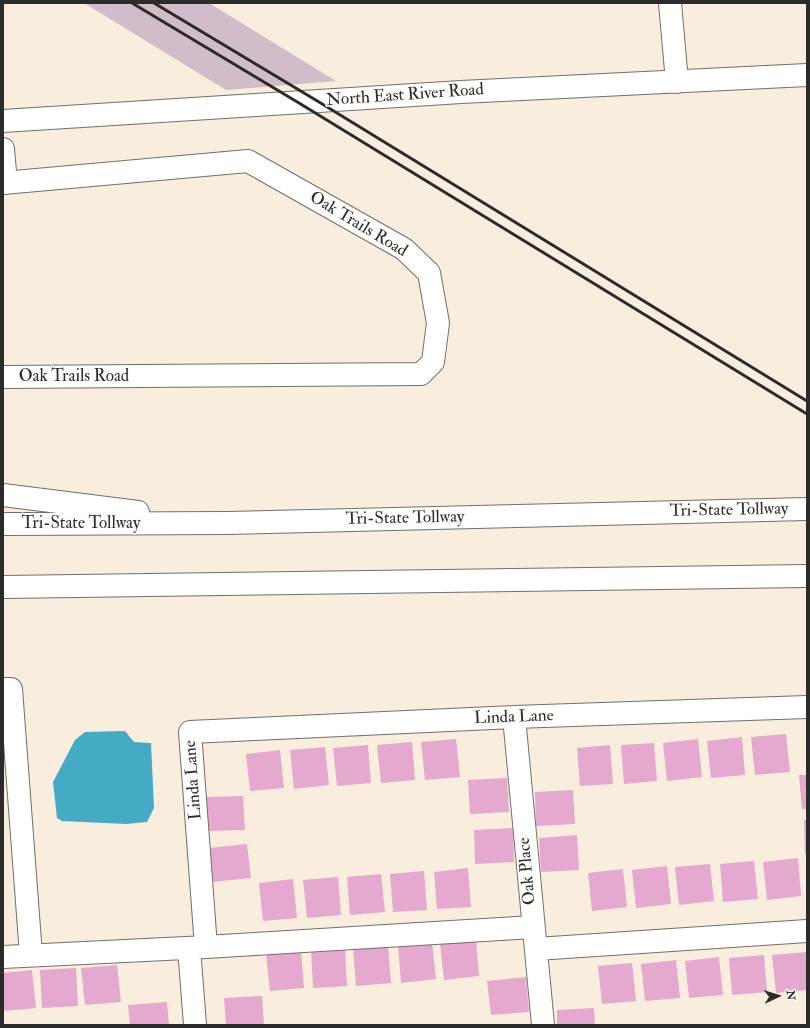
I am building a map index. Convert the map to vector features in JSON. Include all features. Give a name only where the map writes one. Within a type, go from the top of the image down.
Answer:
[{"type":"main road","points":[[670,3],[677,82]]},
{"type":"main road","name":"North East River Road","points":[[3,121],[461,92],[807,75]]},
{"type":"main road","name":"Oak Trails Road","points":[[3,149],[5,183],[248,161],[404,249],[429,274],[438,323],[433,362],[421,374],[3,377]]},
{"type":"main road","points":[[3,495],[228,523]]},
{"type":"main road","name":"Tri-State Tollway","points":[[3,524],[228,523],[807,509]]},
{"type":"main road","points":[[3,587],[807,576]]},
{"type":"main road","points":[[3,689],[11,689],[31,955]]},
{"type":"main road","name":"Linda Lane","points":[[198,947],[190,732],[807,706]]},
{"type":"main road","name":"Oak Place","points":[[514,718],[543,1025]]},
{"type":"main road","points":[[3,957],[533,927]]},
{"type":"main road","points":[[536,949],[807,931]]},
{"type":"main road","points":[[195,1025],[198,947]]},
{"type":"shaded area","points":[[84,3],[209,3],[336,81],[226,90]]},
{"type":"water","points":[[125,731],[134,742],[151,743],[154,808],[147,822],[126,824],[62,821],[57,818],[53,782],[75,740],[85,732]]},
{"type":"building","points":[[786,734],[790,772],[755,775],[751,737]]},
{"type":"building","points":[[742,737],[745,775],[711,778],[707,741]]},
{"type":"building","points":[[456,739],[460,777],[425,780],[421,742]]},
{"type":"building","points":[[698,739],[702,777],[667,781],[663,743]]},
{"type":"building","points":[[412,742],[415,780],[381,783],[377,745]]},
{"type":"building","points":[[654,743],[657,781],[624,784],[621,745]]},
{"type":"building","points":[[368,745],[371,783],[337,786],[333,748]]},
{"type":"building","points":[[610,745],[613,784],[580,786],[577,748]]},
{"type":"building","points":[[325,747],[329,785],[294,789],[290,750]]},
{"type":"building","points":[[280,750],[284,788],[250,791],[246,754]]},
{"type":"building","points":[[799,775],[807,775],[807,809],[802,809]]},
{"type":"building","points":[[507,778],[509,812],[470,814],[468,780]]},
{"type":"building","points":[[573,790],[575,824],[536,826],[535,792]]},
{"type":"building","points":[[243,796],[245,830],[206,831],[205,797]]},
{"type":"building","points":[[804,820],[807,820],[807,854],[805,854]]},
{"type":"building","points":[[513,828],[514,862],[475,864],[474,830]]},
{"type":"building","points":[[577,835],[579,870],[541,872],[539,838]]},
{"type":"building","points":[[247,844],[251,878],[212,882],[209,848]]},
{"type":"building","points":[[798,858],[801,896],[767,900],[763,862]]},
{"type":"building","points":[[754,861],[758,899],[723,902],[720,864]]},
{"type":"building","points":[[710,864],[714,901],[679,905],[675,867]]},
{"type":"building","points":[[667,866],[671,904],[636,908],[632,870]]},
{"type":"building","points":[[468,868],[471,907],[437,909],[434,872]]},
{"type":"building","points":[[623,869],[627,907],[592,911],[588,873]]},
{"type":"building","points":[[424,871],[427,910],[393,912],[390,874]]},
{"type":"building","points":[[381,874],[385,912],[350,915],[347,877]]},
{"type":"building","points":[[338,877],[341,915],[307,918],[303,880]]},
{"type":"building","points":[[293,879],[297,918],[263,921],[259,883]]},
{"type":"building","points":[[476,939],[479,976],[444,980],[440,943]]},
{"type":"building","points":[[432,942],[436,979],[401,983],[398,946]]},
{"type":"building","points":[[388,945],[391,983],[356,986],[353,948]]},
{"type":"building","points":[[345,948],[347,986],[313,988],[311,950]]},
{"type":"building","points":[[301,950],[304,988],[270,991],[266,954]]},
{"type":"building","points":[[807,952],[807,990],[776,993],[772,955]]},
{"type":"building","points":[[764,955],[767,992],[732,995],[729,958]]},
{"type":"building","points":[[719,957],[723,995],[689,998],[685,961]]},
{"type":"building","points":[[676,960],[680,998],[645,1001],[641,964]]},
{"type":"building","points":[[632,963],[636,1001],[602,1004],[598,966]]},
{"type":"building","points":[[117,965],[121,1002],[85,1005],[81,968]]},
{"type":"building","points":[[76,968],[78,1006],[42,1008],[40,970]]},
{"type":"building","points":[[32,970],[36,1008],[3,1011],[3,973]]},
{"type":"building","points":[[526,977],[529,1012],[491,1015],[487,981]]},
{"type":"building","points":[[262,996],[264,1025],[226,1025],[224,998]]},
{"type":"building","points":[[167,1002],[169,1025],[130,1025],[128,1005]]},
{"type":"building","points":[[594,1008],[595,1025],[557,1025],[557,1010]]},
{"type":"railway","points":[[132,3],[299,103],[807,414]]},
{"type":"railway","points":[[154,3],[319,102],[807,401]]}]
